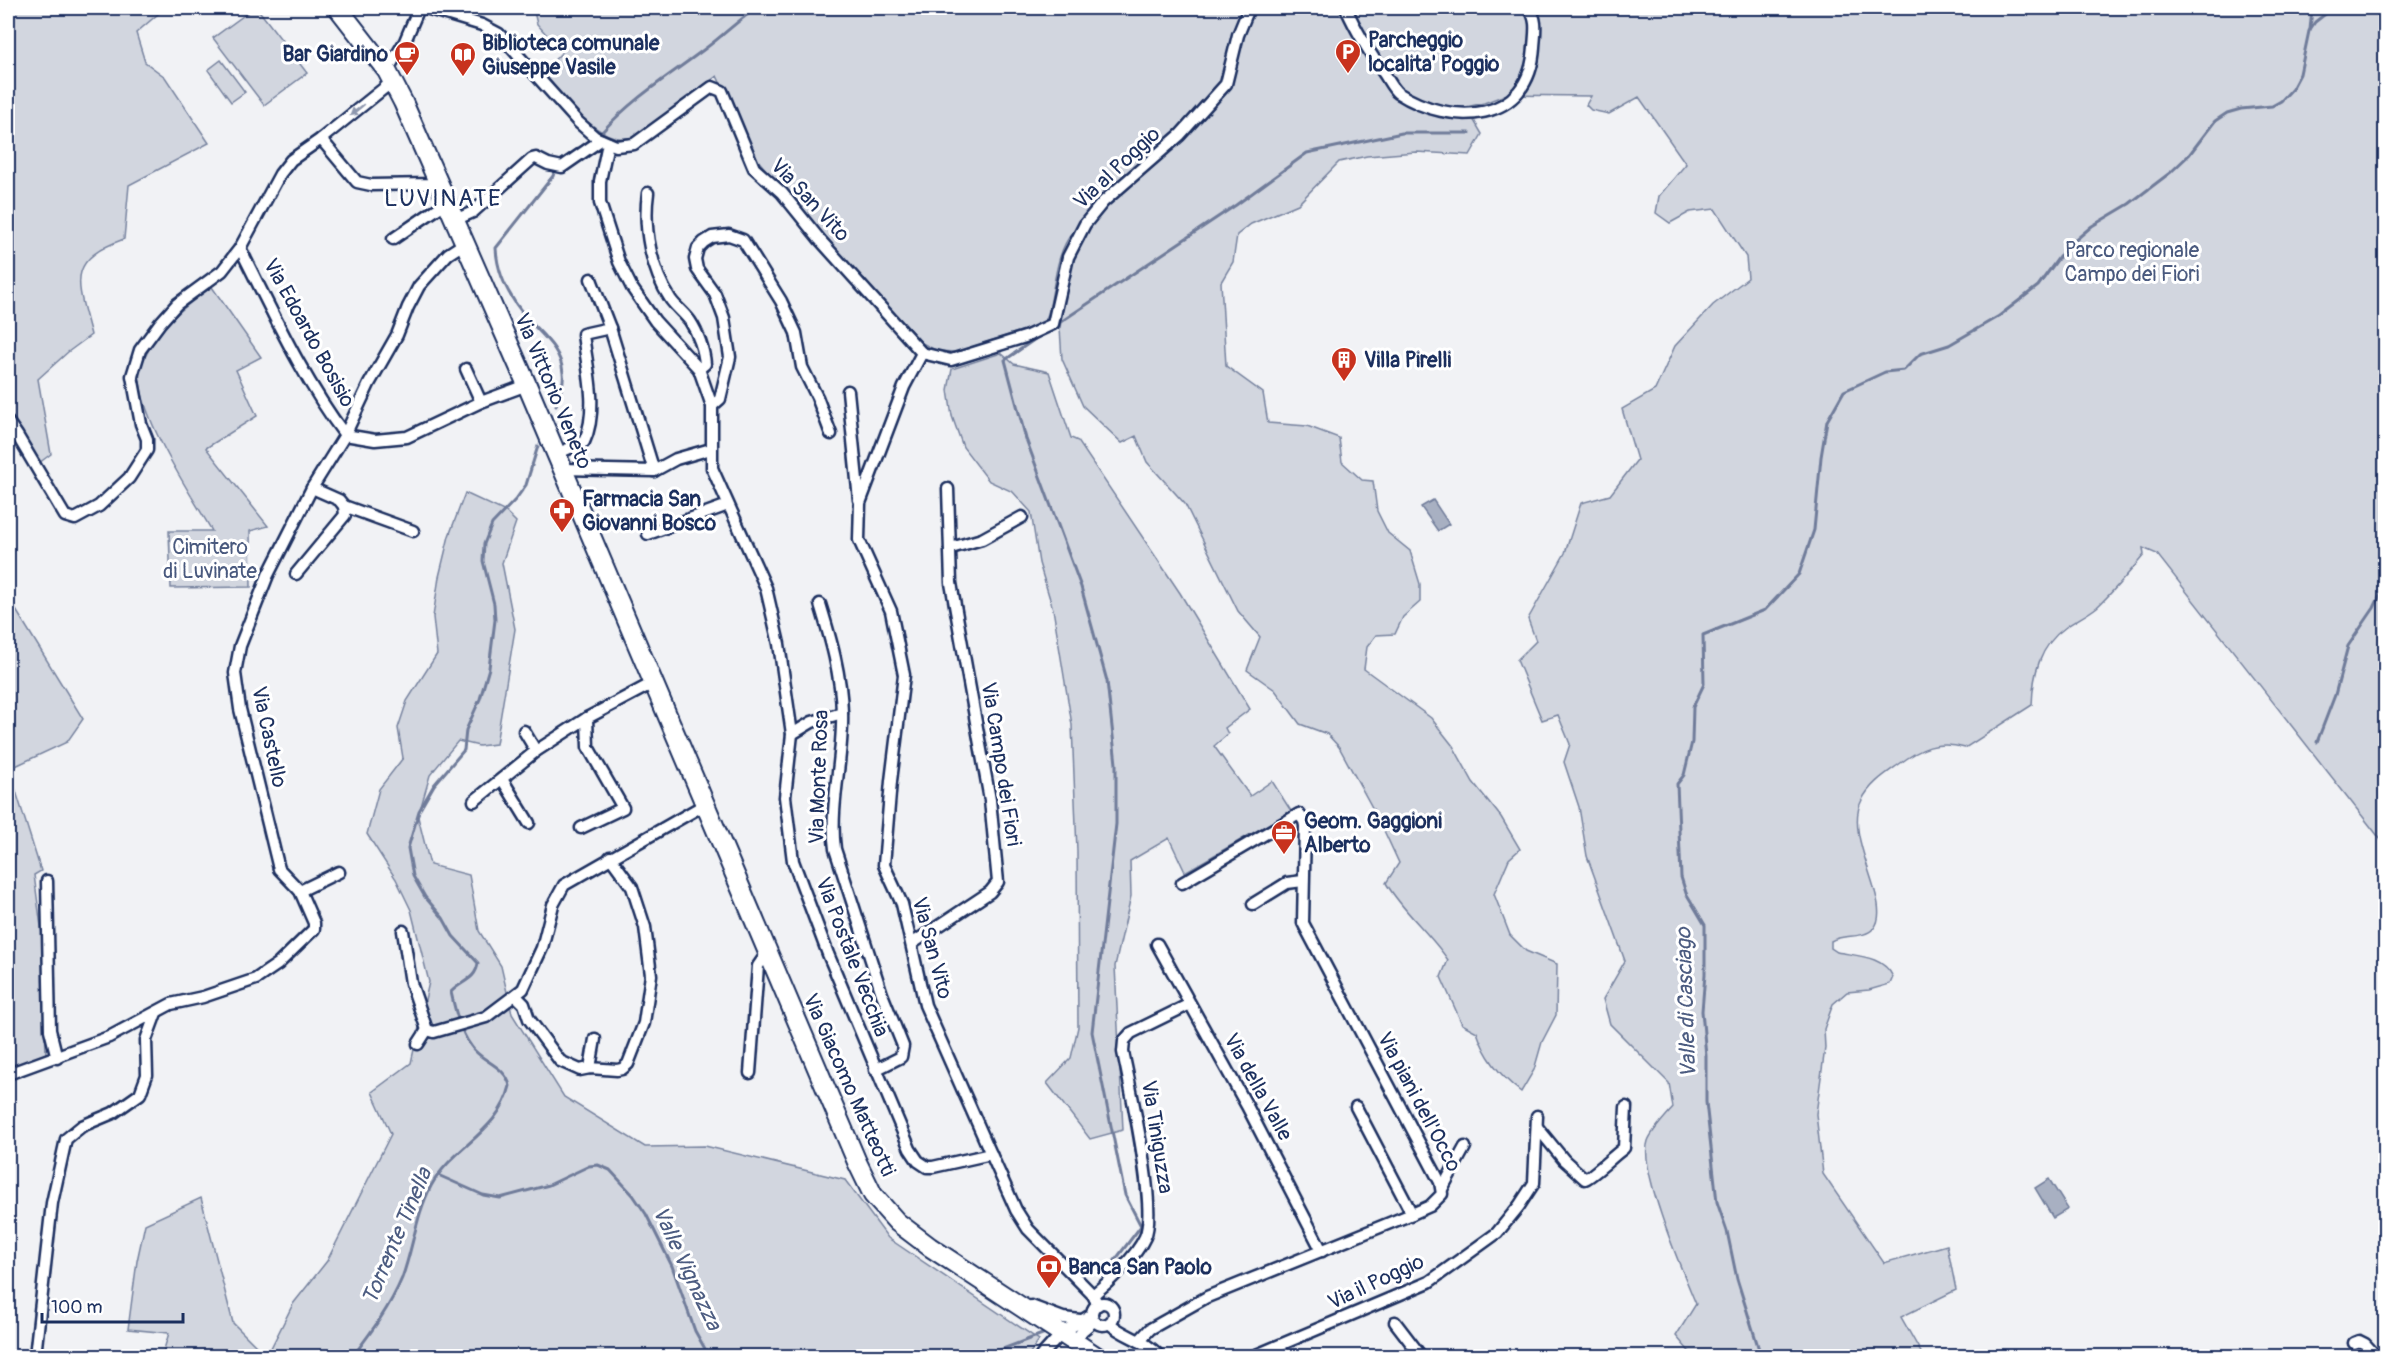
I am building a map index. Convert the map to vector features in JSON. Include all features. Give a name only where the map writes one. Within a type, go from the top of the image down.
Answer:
[{"type":"main road","name":"Via Vittorio Veneto","points":[[338,8],[390,76],[527,385],[704,805]]},
{"type":"main road","name":"Via Giacomo Matteotti","points":[[704,805],[873,1195],[897,1222],[930,1247],[1096,1356]]},
{"type":"street","points":[[8,422],[65,516],[75,519],[99,506],[129,478],[147,450],[147,439],[141,424],[132,375],[140,350],[177,304],[222,271],[240,248],[280,174],[291,160],[321,139],[390,76],[419,8]]},
{"type":"street","points":[[426,8],[482,25],[499,34],[578,122],[605,142],[562,167],[536,158],[523,166],[473,212],[455,220]]},
{"type":"street","name":"Via al Poggio","points":[[922,353],[951,360],[1025,337],[1053,324],[1068,257],[1085,224],[1103,202],[1180,135],[1226,84],[1238,35],[1249,8]]},
{"type":"street","points":[[1346,8],[1360,40],[1396,92],[1442,113],[1480,114],[1513,98],[1527,76],[1534,55],[1536,18],[1529,8]]},
{"type":"street","name":"Via San Vito","points":[[605,142],[623,147],[634,144],[712,87],[722,91],[754,168],[782,193],[820,240],[922,353]]},
{"type":"street","points":[[321,139],[357,182],[371,185],[438,182]]},
{"type":"street","name":"Via Postale Vecchia","points":[[605,142],[600,180],[600,203],[619,261],[632,288],[655,321],[699,369],[712,406],[712,468],[766,588],[779,644],[792,734],[785,797],[793,861],[875,1070],[913,1156],[923,1165],[933,1167],[991,1154]]},
{"type":"street","name":"Via Postale Vecchia","points":[[648,193],[646,207],[651,258],[671,299],[690,322],[704,351],[705,364],[699,369]]},
{"type":"street","points":[[393,239],[447,202]]},
{"type":"street","name":"Via Postale Vecchia","points":[[712,406],[720,399],[730,357],[724,318],[715,294],[697,269],[695,259],[698,248],[704,242],[712,237],[729,235],[743,240],[781,301],[796,333],[802,367],[817,397],[831,434]]},
{"type":"street","name":"Via Castello","points":[[8,1074],[57,1058],[109,1037],[171,1004],[203,997],[256,979],[278,964],[314,930],[314,923],[300,891],[279,869],[240,709],[235,673],[240,646],[268,574],[312,488],[345,435],[369,384],[397,335],[419,286],[448,254],[465,243]]},
{"type":"street","name":"Via Edoardo Bosisio","points":[[240,248],[309,379],[330,416],[345,435],[375,440],[407,438],[481,402],[527,385]]},
{"type":"street","points":[[591,279],[610,328],[654,471]]},
{"type":"street","points":[[559,462],[584,442],[591,427],[590,392],[583,334],[610,328]]},
{"type":"street","points":[[860,503],[903,387],[922,353]]},
{"type":"street","points":[[466,369],[481,402]]},
{"type":"street","points":[[848,391],[860,503]]},
{"type":"street","points":[[559,462],[654,471],[676,459],[711,449]]},
{"type":"street","points":[[312,488],[339,500],[344,506],[413,531]]},
{"type":"street","name":"Via Campo dei Fiori","points":[[913,943],[990,892],[998,882],[990,801],[951,583],[948,489]]},
{"type":"street","name":"Via San Vito","points":[[860,503],[859,540],[891,611],[904,675],[902,707],[891,781],[884,865],[902,903],[913,943],[918,981],[925,1005],[991,1154]]},
{"type":"street","points":[[648,534],[728,505]]},
{"type":"street","points":[[296,574],[345,515],[344,506]]},
{"type":"street","points":[[951,548],[982,539],[1022,517]]},
{"type":"street","name":"Via Monte Rosa","points":[[820,604],[838,664],[842,713],[834,828],[835,849],[882,994],[903,1046],[901,1057],[875,1070]]},
{"type":"street","points":[[474,801],[536,751],[587,718],[653,683]]},
{"type":"street","points":[[792,734],[812,722],[842,713]]},
{"type":"street","points":[[581,828],[623,807],[588,747],[587,718]]},
{"type":"street","points":[[524,731],[536,751]]},
{"type":"street","points":[[502,779],[528,823]]},
{"type":"street","points":[[427,1030],[434,1032],[486,1017],[516,996],[523,989],[542,948],[553,905],[564,885],[704,805]]},
{"type":"street","name":"Via piani dell'Occo","points":[[1139,1341],[1150,1329],[1207,1297],[1412,1214],[1435,1203],[1442,1194],[1442,1189],[1303,923],[1305,826],[1299,814],[1182,883]]},
{"type":"street","points":[[516,996],[524,1004],[529,1019],[560,1061],[580,1070],[590,1068],[617,1070],[628,1064],[644,1023],[651,975],[645,927],[632,887],[610,857]]},
{"type":"street","points":[[300,891],[339,872]]},
{"type":"street","points":[[47,881],[50,1029],[57,1058]]},
{"type":"street","points":[[1253,904],[1287,883],[1303,881]]},
{"type":"street","points":[[403,931],[411,984],[427,1030]]},
{"type":"street","name":"Via della Valle","points":[[1157,944],[1252,1116],[1322,1251]]},
{"type":"street","points":[[750,1073],[758,966],[767,953]]},
{"type":"street","name":"Via Tiniguzza","points":[[1094,1309],[1106,1284],[1138,1249],[1148,1230],[1148,1201],[1138,1130],[1123,1052],[1124,1041],[1131,1033],[1190,1004]]},
{"type":"street","points":[[35,1356],[52,1203],[66,1139],[82,1126],[113,1113],[140,1094],[147,1075],[146,1040],[156,1013]]},
{"type":"street","points":[[418,1044],[427,1030]]},
{"type":"street","points":[[590,1068],[595,1039]]},
{"type":"street","points":[[1356,1107],[1412,1214]]},
{"type":"street","name":"Via il Poggio","points":[[1254,1356],[1430,1282],[1497,1233],[1534,1183],[1537,1121],[1564,1160],[1585,1179],[1593,1176],[1601,1165],[1624,1148],[1626,1107]]},
{"type":"street","points":[[1442,1189],[1466,1148]]},
{"type":"street","points":[[991,1154],[1016,1210],[1028,1229],[1094,1309],[1099,1325],[1109,1323],[1113,1317],[1112,1310],[1108,1305],[1094,1309],[1080,1320],[1068,1337]]},
{"type":"street","points":[[1002,1294],[1063,1318],[1080,1320]]},
{"type":"street","points":[[1041,1356],[1068,1337],[1082,1331],[1094,1309]]},
{"type":"street","points":[[1395,1322],[1421,1356]]},
{"type":"street","points":[[1109,1323],[1122,1334],[1151,1348],[1158,1356]]},
{"type":"street","points":[[2354,1343],[2360,1341],[2376,1356]]},
{"type":"green space","points":[[8,8],[165,8],[136,33],[145,62],[165,77],[209,143],[129,185],[124,239],[105,247],[84,265],[80,276],[80,288],[91,335],[38,379],[51,454],[39,463],[8,413]]},
{"type":"green space","points":[[257,8],[307,73],[264,105],[213,38]]},
{"type":"green space","name":"Parco regionale Campo dei Fiori","points":[[533,8],[2385,8],[2385,845],[2157,554],[2143,548],[2144,555],[2103,601],[2066,627],[2049,643],[2036,672],[2032,705],[1965,748],[1938,745],[1914,754],[1873,785],[1862,800],[1858,815],[1858,832],[1878,903],[1878,917],[1870,932],[1831,941],[1831,948],[1837,952],[1877,961],[1889,970],[1893,977],[1890,984],[1869,990],[1847,992],[1833,1004],[1824,1029],[1825,1048],[1816,1114],[1823,1174],[1884,1263],[1947,1245],[1956,1290],[1901,1317],[1923,1356],[1693,1356],[1676,1336],[1696,1304],[1664,1222],[1647,1155],[1650,1137],[1673,1108],[1669,1083],[1610,1024],[1603,999],[1625,961],[1587,856],[1579,807],[1564,762],[1570,744],[1558,715],[1542,720],[1517,660],[1536,641],[1528,619],[1565,553],[1581,503],[1610,495],[1637,460],[1622,409],[1655,390],[1675,346],[1713,305],[1748,278],[1746,257],[1715,209],[1690,212],[1670,223],[1656,213],[1659,196],[1686,164],[1639,97],[1609,114],[1591,110],[1586,105],[1591,96],[1505,95],[1466,107],[1482,134],[1470,155],[1416,152],[1367,156],[1339,162],[1298,204],[1251,224],[1237,235],[1233,262],[1221,282],[1226,366],[1263,393],[1268,423],[1307,426],[1339,438],[1342,462],[1362,480],[1373,481],[1377,511],[1388,533],[1410,551],[1420,584],[1420,602],[1403,617],[1395,634],[1376,635],[1367,647],[1364,669],[1431,718],[1453,746],[1473,782],[1501,817],[1520,849],[1509,859],[1494,894],[1510,935],[1526,951],[1557,964],[1556,1015],[1542,1042],[1534,1070],[1521,1092],[1494,1065],[1484,1050],[1477,1032],[1462,1024],[1441,977],[1448,960],[1386,883],[1399,863],[1380,822],[1339,747],[1327,734],[1300,724],[1275,690],[1247,670],[1260,637],[1238,611],[1185,504],[1147,462],[1136,436],[1122,443],[1083,406],[1062,359],[1060,328],[1073,232],[1062,250],[1045,321],[1037,326],[956,352],[937,351],[922,343],[755,157],[717,76],[634,137],[621,138],[608,135],[582,117],[543,72],[562,52],[537,24]]},
{"type":"green space","points":[[221,60],[245,92],[231,102],[208,70]]},
{"type":"green space","name":"Cimitero di Luvinate","points":[[212,287],[261,357],[236,370],[257,416],[206,448],[268,526],[250,531],[251,587],[171,588],[169,531],[212,531],[154,428],[140,386],[140,368],[158,334],[166,325]]},
{"type":"green space","points":[[1001,353],[1014,364],[1049,372],[1071,438],[1078,441],[1180,593],[1250,709],[1225,728],[1228,734],[1214,746],[1250,796],[1272,781],[1291,811],[1185,872],[1169,838],[1130,861],[1131,896],[1115,966],[1123,1130],[1090,1139],[1047,1083],[1071,1058],[1078,1027],[1077,851],[1072,725],[1053,609],[1039,563],[1031,512],[1013,492],[989,481],[963,447],[952,416],[948,390],[952,369]]},
{"type":"green space","points":[[465,493],[506,512],[516,522],[502,563],[515,629],[496,744],[479,746],[458,741],[430,775],[418,817],[430,865],[469,875],[479,931],[501,966],[512,1014],[564,1097],[645,1147],[705,1146],[845,1180],[888,1238],[1039,1340],[1028,1356],[267,1356],[293,1304],[327,1261],[391,1134],[372,1092],[411,1063],[429,982],[411,910],[396,879],[367,834],[379,789],[403,758],[398,728],[407,701],[437,654],[433,617],[439,577],[449,536]]},
{"type":"green space","points":[[8,597],[83,719],[67,742],[9,769],[41,871],[34,875],[42,934],[46,1055],[8,1069]]},
{"type":"green space","points":[[201,1198],[233,1323],[266,1356],[162,1356],[169,1333],[128,1329],[137,1261],[145,1224]]},
{"type":"water","points":[[1433,500],[1449,524],[1438,531],[1421,507]]},
{"type":"water","points":[[2049,1179],[2068,1209],[2053,1218],[2035,1188]]},
{"type":"waterway","name":"Torrente Tinella","points":[[602,132],[639,97],[757,8]]},
{"type":"waterway","points":[[2310,30],[2312,8]]},
{"type":"waterway","name":"Valle di Casciago","points":[[1761,1356],[1737,1279],[1727,1231],[1717,1202],[1706,1102],[1706,1056],[1702,1011],[1705,925],[1686,893],[1681,877],[1677,784],[1684,775],[1692,742],[1693,707],[1704,684],[1703,635],[1765,610],[1799,574],[1814,530],[1827,421],[1844,391],[1885,372],[1904,370],[1920,354],[1949,345],[1999,316],[2038,286],[2065,249],[2092,226],[2129,204],[2171,172],[2189,155],[2215,121],[2227,113],[2241,109],[2272,106],[2281,101],[2292,89],[2300,74],[2309,31],[2315,22],[2333,8]]},
{"type":"waterway","points":[[1056,325],[1236,205],[1307,153],[1402,133],[1470,133]]},
{"type":"waterway","name":"Torrente Tinella","points":[[556,405],[563,381],[558,355],[512,297],[501,274],[496,248],[553,176],[557,163],[576,151]]},
{"type":"waterway","points":[[1041,335],[1005,360],[1026,439],[1081,587],[1107,681],[1116,764],[1116,824],[1092,1032],[1125,1195],[1141,1226],[1113,1263]]},
{"type":"waterway","name":"Torrente Tinella","points":[[353,1356],[397,1289],[431,1186],[440,1172],[496,1115],[510,1086],[503,1073],[475,1051],[461,1027],[451,992],[471,977],[478,963],[453,936],[443,918],[425,897],[413,876],[408,848],[419,811],[434,785],[464,750],[466,730],[480,699],[489,668],[495,620],[494,604],[483,561],[484,544],[492,524],[526,485],[538,446]]},
{"type":"waterway","points":[[2317,742],[2335,695],[2348,646],[2374,608],[2386,583]]},
{"type":"waterway","name":"Valle Vignazza","points":[[438,1175],[483,1195],[500,1198],[549,1185],[589,1166],[598,1165],[610,1170],[633,1195],[646,1214],[672,1266],[695,1331],[709,1356]]},
{"type":"waterway","name":"Valle Vignazza","points":[[984,1356],[1045,1333]]},
{"type":"place","name":"Parcheggio localita' Poggio","points":[[1348,75]]},
{"type":"place","name":"Bar Giardino","points":[[407,77]]},
{"type":"place","name":"Biblioteca comunale Giuseppe Vasile","points":[[463,78]]},
{"type":"place","name":"Villa Pirelli","points":[[1344,383]]},
{"type":"place","name":"Farmacia San Giovanni Bosco","points":[[562,534]]},
{"type":"place","name":"Geom. Gaggioni Alberto","points":[[1284,856]]},
{"type":"place","name":"Banca San Paolo","points":[[1049,1290]]},
{"type":"district","name":"LUVINATE","points":[[443,198]]}]
